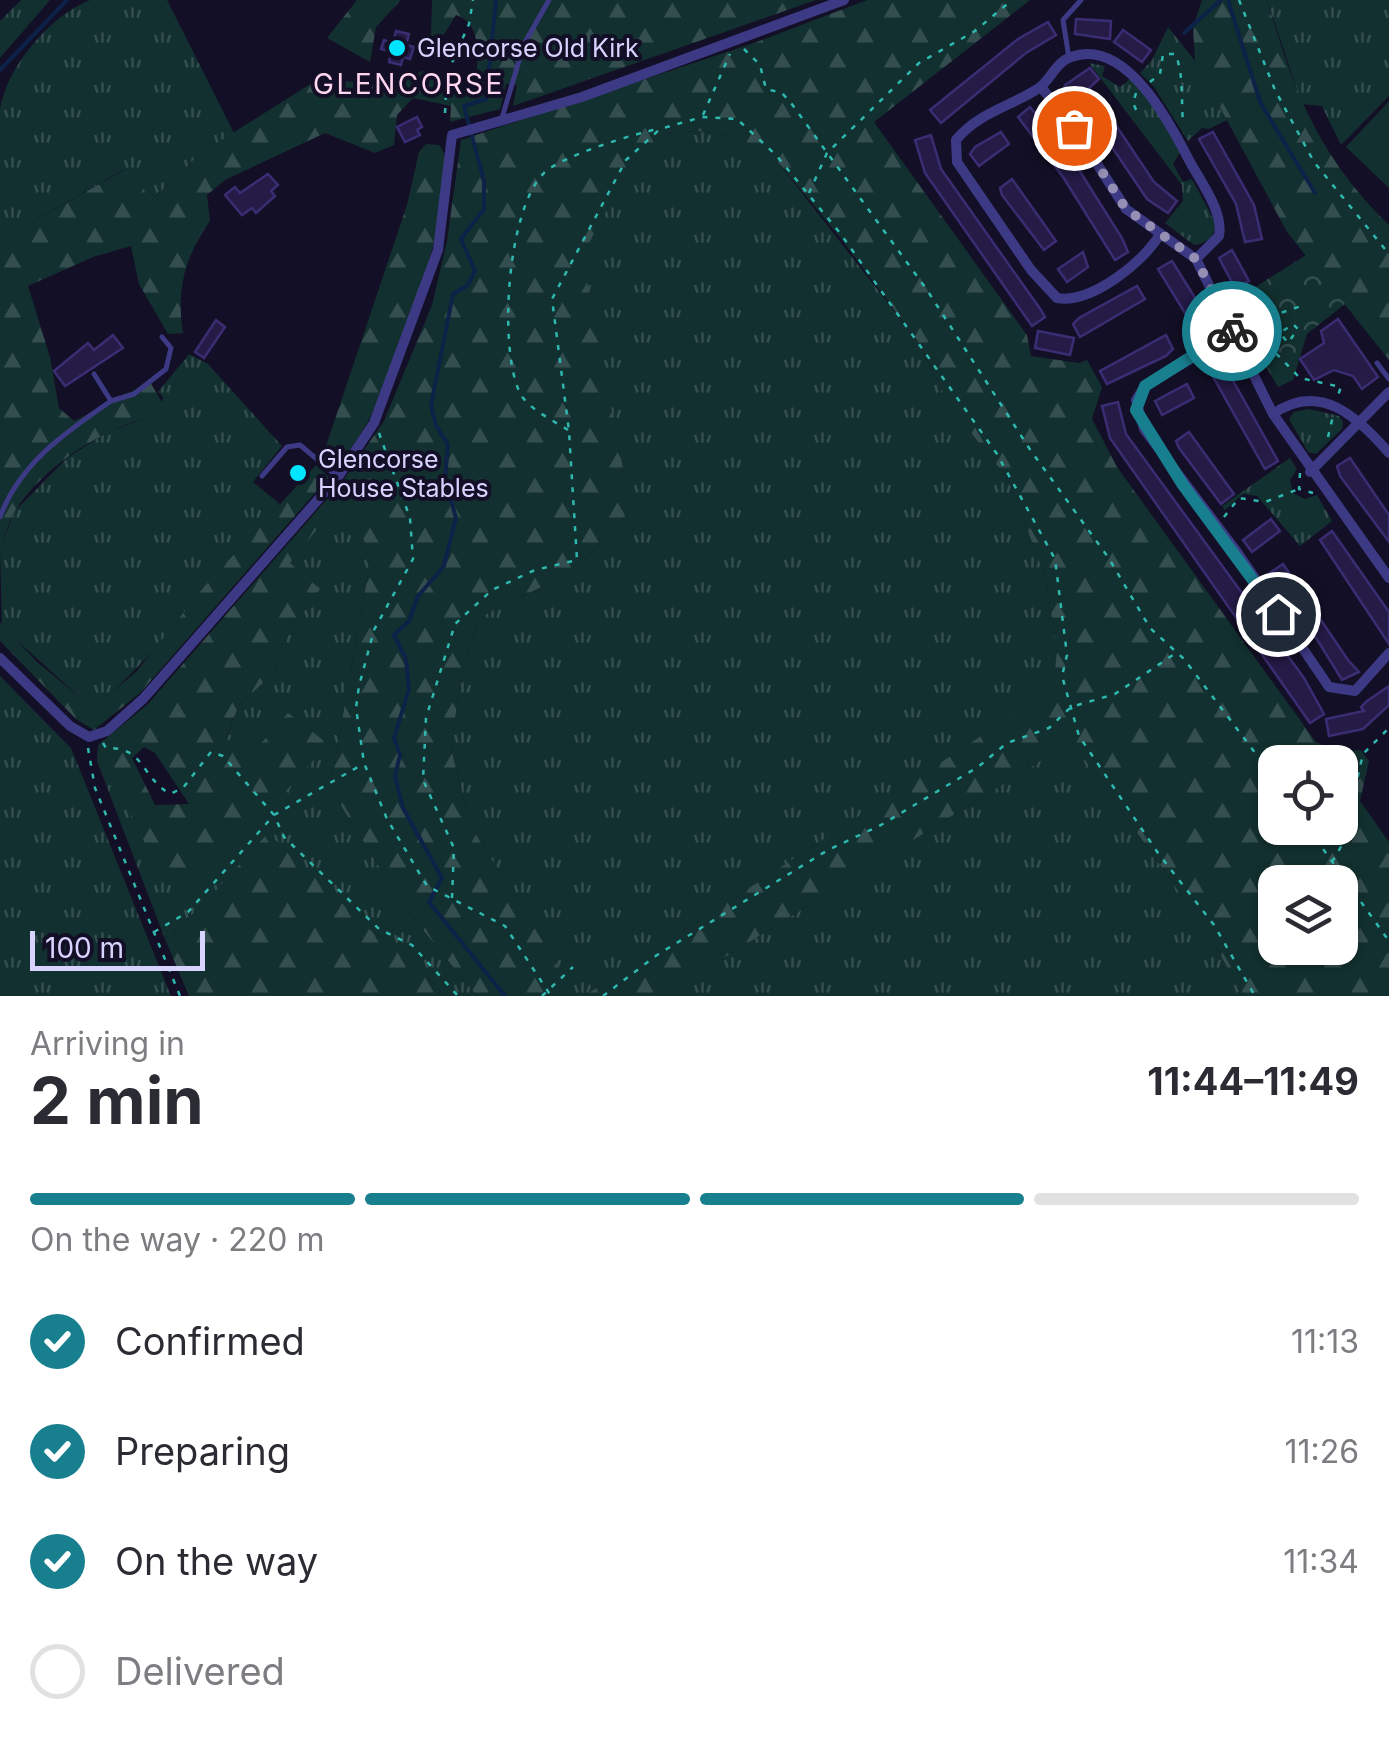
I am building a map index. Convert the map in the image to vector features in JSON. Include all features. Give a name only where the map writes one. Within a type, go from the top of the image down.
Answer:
[{"type":"street","points":[[0,658],[70,726],[93,736],[143,699],[338,477],[374,422],[438,250],[452,135],[582,97],[844,0]]},
{"type":"street","points":[[1160,234],[1141,259],[1080,297],[1050,295],[957,162],[954,148],[960,135],[987,112],[1040,87],[1069,58],[1102,59],[1145,86],[1181,144],[1221,230],[1196,259]]},
{"type":"street","points":[[1040,87],[1074,128],[1126,209],[1196,259],[1273,414],[1308,469],[1389,578]]},
{"type":"street","points":[[1233,334],[1145,386],[1136,400],[1144,429],[1329,687],[1355,691],[1389,653]]},
{"type":"street","points":[[1308,469],[1331,453],[1389,392]]},
{"type":"street","points":[[1273,414],[1303,400],[1336,405],[1361,421],[1389,452]]},
{"type":"lane","points":[[502,118],[524,44],[549,0]]},
{"type":"lane","points":[[1069,58],[1063,20],[1081,0]]},
{"type":"lane","points":[[0,517],[31,465],[63,434],[111,401],[134,394],[166,369],[170,348],[162,336]]},
{"type":"lane","points":[[1376,363],[1389,379]]},
{"type":"lane","points":[[94,374],[111,401]]},
{"type":"lane","points":[[262,476],[287,447],[300,444],[338,477]]},
{"type":"path","points":[[445,113],[447,74],[470,24],[473,0]]},
{"type":"path","points":[[808,194],[826,154],[919,64],[975,32],[1012,0]]},
{"type":"path","points":[[1239,0],[1275,90],[1314,162],[1389,254]]},
{"type":"path","points":[[702,116],[733,49],[746,50],[760,65],[766,89],[782,94],[927,290],[1031,452],[1108,557],[1150,628],[1176,653],[1258,757]]},
{"type":"path","points":[[1138,114],[1133,98],[1160,74],[1163,54],[1175,54],[1180,68],[1178,102],[1188,135],[1181,144]]},
{"type":"path","points":[[569,431],[521,398],[507,356],[508,296],[526,196],[553,166],[629,134],[702,116],[736,119],[808,194],[966,408],[1054,559],[1067,655],[1062,676],[1079,736],[1214,926],[1255,996]]},
{"type":"path","points":[[452,898],[454,848],[423,780],[426,718],[456,624],[492,590],[535,570],[576,560],[569,431],[552,298],[626,160],[660,129]]},
{"type":"path","points":[[1256,321],[1298,310],[1304,304]]},
{"type":"path","points":[[1227,316],[1245,314],[1256,321],[1258,335],[1300,378],[1341,387],[1325,447],[1331,453]]},
{"type":"path","points":[[1267,316],[1280,332]]},
{"type":"path","points":[[1242,351],[1258,335]]},
{"type":"path","points":[[374,422],[410,518],[413,559],[374,630],[359,686],[356,708],[364,763],[386,819],[427,886],[505,926],[552,996]]},
{"type":"path","points":[[1308,469],[1297,480],[1299,489],[1308,494],[1323,488]]},
{"type":"path","points":[[1217,526],[1239,498],[1265,502],[1299,489]]},
{"type":"path","points":[[603,996],[657,955],[828,850],[881,825],[978,767],[1007,743],[1049,728],[1071,707],[1115,694],[1176,653]]},
{"type":"path","points":[[1332,862],[1353,826],[1354,793],[1363,754],[1389,728]]},
{"type":"path","points":[[93,736],[106,748],[126,748],[136,754],[152,782],[170,794],[183,788],[211,752],[222,756],[274,816],[284,837],[379,929],[412,944],[458,996]]},
{"type":"path","points":[[93,736],[88,763],[95,788],[180,996]]},
{"type":"path","points":[[154,932],[188,912],[274,816],[364,763]]},
{"type":"path","points":[[1320,845],[1389,941]]},
{"type":"path","points":[[542,996],[572,966]]},
{"type":"green space","points":[[21,0],[50,0],[0,58],[0,21]]},
{"type":"green space","points":[[90,0],[167,0],[234,133],[201,153],[149,203],[125,169],[0,240],[0,109],[4,92],[21,60],[46,30]]},
{"type":"green space","points":[[357,0],[401,0],[376,27],[370,62],[327,38]]},
{"type":"green space","points":[[432,0],[816,0],[513,106],[517,85],[506,84],[500,109],[450,122],[451,106],[413,98],[397,115],[394,145],[375,153],[325,133],[225,180],[207,195],[210,221],[194,247],[185,274],[181,302],[183,333],[168,334],[139,284],[131,246],[93,257],[28,286],[50,357],[59,408],[74,421],[150,382],[170,416],[158,431],[143,419],[107,433],[71,454],[26,496],[8,525],[0,549],[0,240],[126,169],[140,179],[149,203],[201,153],[320,78],[394,87],[422,71],[435,71],[461,89],[476,86],[477,45],[471,27],[456,15],[443,36],[431,36]]},
{"type":"green space","points":[[867,0],[1030,0],[874,122],[1027,335],[1031,356],[1079,363],[1087,360],[1102,387],[1092,419],[1117,467],[1316,742],[1323,745],[1258,745],[1258,845],[1358,845],[1358,750],[1369,761],[1360,801],[1389,842],[1389,996],[1243,996],[1209,934],[1072,741],[663,996],[584,996],[1053,689],[1057,649],[1045,576],[1008,479],[951,408],[917,340],[773,156],[733,136],[697,131],[666,134],[633,161],[582,256],[631,510],[573,572],[487,613],[477,625],[461,677],[451,748],[470,825],[577,996],[477,996],[405,908],[330,788],[370,562],[349,489],[290,563],[320,589],[283,642],[275,672],[239,705],[226,738],[249,757],[288,713],[328,744],[216,869],[183,870],[189,894],[163,881],[98,745],[147,705],[342,482],[384,421],[432,305],[447,241],[461,140],[754,43]],"holes":[[[144,747],[155,753],[189,804],[155,805],[132,758]]]},
{"type":"green space","points":[[1202,0],[1267,0],[1312,122],[1344,174],[1389,225],[1389,360],[1287,232],[1195,61],[1193,28]]},
{"type":"green space","points":[[1267,0],[1389,0],[1389,96],[1341,145],[1322,106],[1302,104]]},
{"type":"green space","points":[[1168,27],[1195,61],[1227,120],[1209,129],[1202,128],[1188,141],[1154,87],[1140,73],[1152,60]]},
{"type":"green space","points":[[1089,63],[1105,66],[1102,76],[1120,87],[1130,79],[1144,89],[1181,151],[1173,164],[1183,182],[1192,179],[1216,224],[1206,241],[1194,245],[1165,223],[1183,201],[1182,185]]},
{"type":"green space","points":[[1389,101],[1389,188],[1346,147]]},
{"type":"green space","points":[[697,131],[733,136],[773,156],[917,340],[951,408],[1008,479],[1045,576],[1057,649],[1053,690],[584,996],[577,996],[470,825],[451,748],[461,677],[477,625],[487,613],[573,572],[631,510],[581,256],[633,161],[666,134]]},
{"type":"green space","points":[[426,144],[439,145],[446,164],[436,233],[410,319],[382,392],[339,466],[324,452],[407,205],[419,152]]},
{"type":"green space","points":[[1306,255],[1345,304],[1307,334],[1293,380],[1278,387],[1238,318],[1235,300]]},
{"type":"green space","points":[[189,354],[208,364],[282,446],[253,482],[280,504],[167,636],[93,709],[2,627],[0,549],[14,512],[67,458],[106,433],[143,419],[158,430],[163,397],[158,392]]},
{"type":"green space","points":[[1309,409],[1339,416],[1343,422],[1342,429],[1316,454],[1308,452],[1289,419],[1294,412]]},
{"type":"green space","points":[[1290,458],[1297,469],[1290,480],[1293,493],[1305,499],[1317,495],[1332,521],[1300,546],[1257,496],[1243,494],[1225,510],[1222,506]]},
{"type":"green space","points":[[316,465],[329,477],[140,693],[94,730],[76,719],[0,641],[0,622],[37,662],[93,708],[136,672],[204,587]]},
{"type":"green space","points":[[349,488],[370,562],[330,788],[405,908],[477,996],[445,996],[402,951],[370,930],[203,905],[165,939],[97,761],[98,745],[182,869],[284,790],[328,744],[249,757],[226,739],[239,705],[275,672],[283,642],[319,589],[289,564]]},
{"type":"green space","points":[[0,676],[71,748],[171,996],[0,996]]},
{"type":"green space","points":[[1072,741],[1209,934],[1243,996],[663,996]]},
{"type":"green space","points":[[268,833],[370,930],[402,951],[445,996],[189,996],[165,939],[203,905]]},
{"type":"building","points":[[1076,19],[1111,21],[1110,39],[1075,34]]},
{"type":"building","points":[[1048,22],[1056,35],[1026,53],[941,123],[930,110],[1018,39]]},
{"type":"building","points":[[1123,30],[1151,50],[1142,62],[1114,42]]},
{"type":"building","name":"Glencorse Old Kirk","points":[[396,31],[409,34],[406,45],[414,47],[410,59],[403,57],[401,65],[389,62],[391,52],[381,49],[384,40],[393,43]]},
{"type":"building","points":[[1090,68],[1099,79],[1072,104],[1062,92],[1065,85]]},
{"type":"building","points":[[1030,107],[1074,162],[1122,238],[1128,252],[1115,260],[1063,177],[1018,117]]},
{"type":"building","points":[[1107,112],[1154,182],[1177,201],[1168,213],[1147,199],[1095,122]]},
{"type":"building","points":[[417,117],[422,127],[417,130],[420,135],[405,142],[397,127]]},
{"type":"building","points":[[1001,132],[1009,144],[979,166],[970,154]]},
{"type":"building","points":[[1213,132],[1254,205],[1262,239],[1245,242],[1236,204],[1199,139]]},
{"type":"building","points":[[931,135],[941,169],[1045,317],[1032,326],[925,173],[915,140]]},
{"type":"building","points":[[268,174],[278,185],[271,191],[275,196],[256,213],[252,208],[242,215],[225,195],[235,187],[240,193]]},
{"type":"building","points":[[1012,179],[1056,241],[1044,250],[1002,195],[1000,188]]},
{"type":"building","points":[[1232,250],[1249,281],[1235,288],[1219,258]]},
{"type":"building","points":[[1083,252],[1088,267],[1067,282],[1058,269]]},
{"type":"building","points":[[1172,261],[1212,328],[1199,336],[1158,269]]},
{"type":"building","points":[[1137,286],[1145,299],[1080,337],[1073,324],[1079,318]]},
{"type":"building","points":[[1338,319],[1378,377],[1362,389],[1353,376],[1334,370],[1314,380],[1300,359],[1324,343],[1321,331]]},
{"type":"building","points":[[216,320],[225,327],[204,358],[195,352]]},
{"type":"building","points":[[1038,331],[1074,338],[1070,355],[1035,348]]},
{"type":"building","points":[[113,335],[123,348],[65,386],[54,371],[88,343],[94,350]]},
{"type":"building","points":[[1166,335],[1173,349],[1166,356],[1107,384],[1100,371]]},
{"type":"building","points":[[1221,359],[1278,461],[1265,469],[1207,366]]},
{"type":"building","points":[[1187,384],[1194,398],[1162,415],[1155,401]]},
{"type":"building","points":[[1118,402],[1126,434],[1304,678],[1324,714],[1310,723],[1110,438],[1102,406]]},
{"type":"building","points":[[1189,432],[1234,494],[1221,504],[1179,448],[1176,441]]},
{"type":"building","points":[[1350,458],[1389,515],[1389,542],[1340,476],[1337,466]]},
{"type":"building","points":[[1271,519],[1280,531],[1252,552],[1243,540]]},
{"type":"building","points":[[1332,531],[1389,612],[1389,644],[1320,540]]},
{"type":"building","points":[[1283,564],[1359,672],[1342,680],[1310,628],[1268,574]]},
{"type":"building","points":[[1389,686],[1389,705],[1363,729],[1329,736],[1326,719],[1364,711],[1361,707],[1367,701]]},
{"type":"waterway","points":[[0,70],[67,0]]},
{"type":"waterway","points":[[496,0],[486,99],[464,106],[484,181],[484,209],[461,239],[475,271],[468,285],[453,294],[431,405],[436,426],[448,444],[445,479],[456,518],[444,566],[418,596],[409,621],[394,635],[406,659],[409,689],[394,738],[400,755],[395,776],[403,808],[442,878],[429,902],[505,996]]},
{"type":"waterway","points":[[1184,33],[1221,0]]},
{"type":"waterway","points":[[1228,0],[1260,102],[1315,193]]},
{"type":"way so far","points":[[1074,128],[1126,209],[1196,259],[1219,298],[1232,331]]},
{"type":"place","name":"Glencorse Old Kirk","points":[[397,48]]},
{"type":"place","name":"Glencorse House Stables","points":[[298,473]]},
{"type":"district","name":"GLENCORSE","points":[[409,84]]},
{"type":"route","points":[[1232,331],[1233,334],[1145,386],[1139,392],[1136,410],[1144,429],[1278,614]]}]
